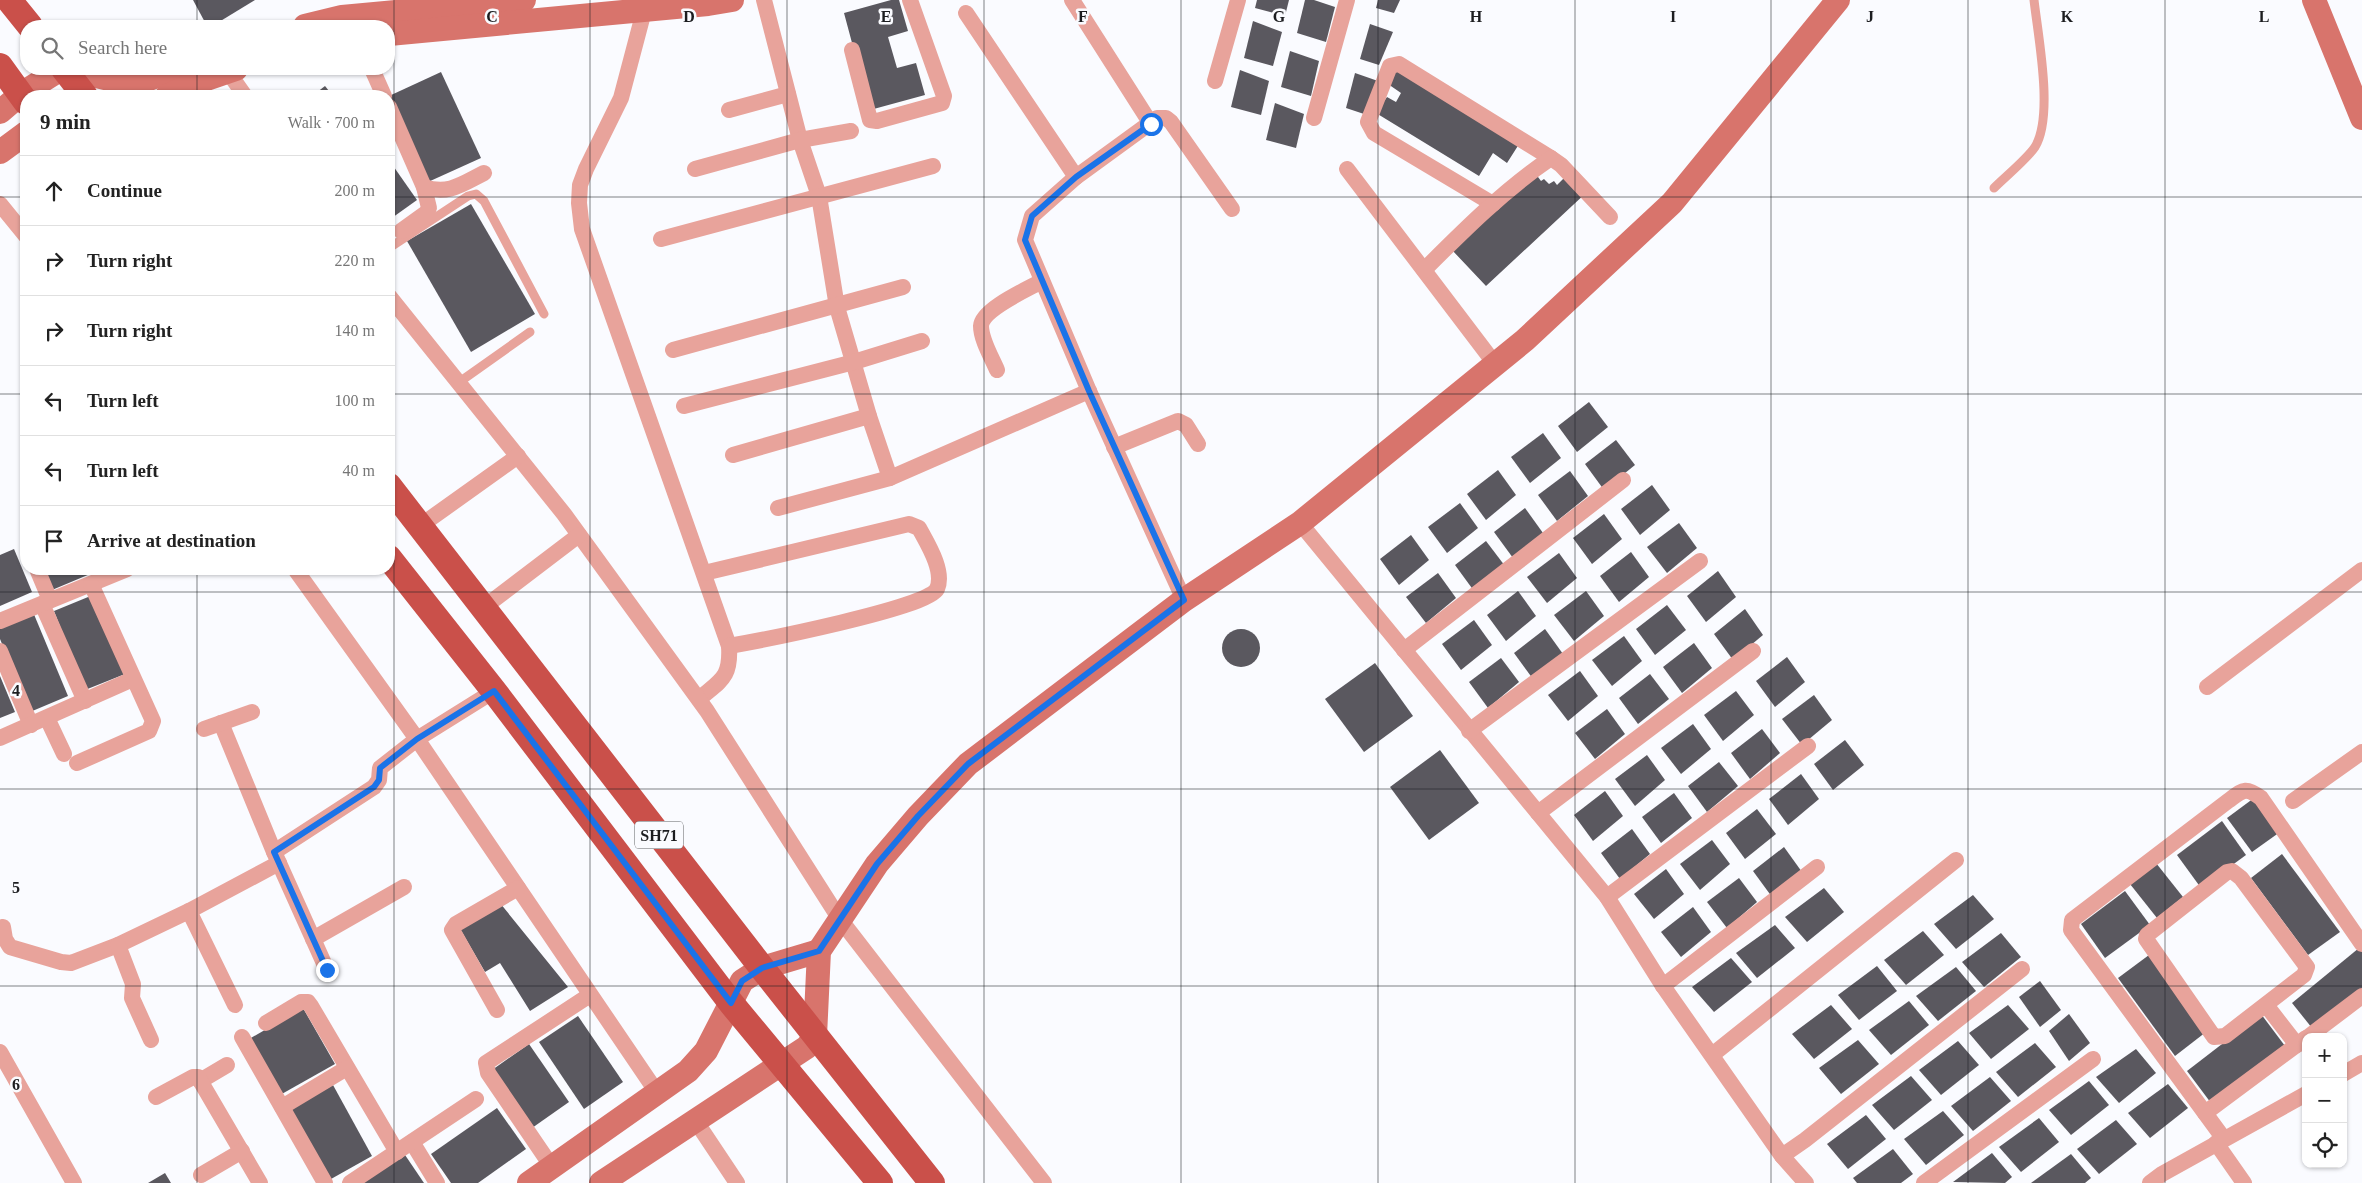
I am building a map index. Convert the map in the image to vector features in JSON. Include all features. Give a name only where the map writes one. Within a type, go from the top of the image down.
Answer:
[{"type":"main road","points":[[9,0],[25,20]]},
{"type":"main road","points":[[0,66],[20,93]]},
{"type":"main road","points":[[69,75],[80,90]]},
{"type":"main road","name":"SH71","points":[[395,494],[762,968],[932,1183]]},
{"type":"main road","name":"SH71","points":[[395,566],[494,691],[731,1003],[880,1183]]},
{"type":"street","points":[[330,20],[342,17],[524,0]]},
{"type":"street","points":[[395,33],[644,11],[731,0]]},
{"type":"street","points":[[764,0],[800,140],[819,196],[837,307],[869,416],[890,478]]},
{"type":"street","points":[[852,50],[870,120],[877,121],[942,103],[944,96],[910,0]]},
{"type":"street","points":[[1072,0],[1151,124]]},
{"type":"street","points":[[1215,82],[1238,0]]},
{"type":"street","points":[[1314,118],[1347,0]]},
{"type":"street","points":[[601,1183],[782,1065],[806,1047],[815,1036],[819,951],[839,918],[877,864],[918,816],[968,764],[1184,600],[1300,523],[1525,340],[1672,203],[1838,0]]},
{"type":"street","points":[[2314,0],[2362,118]]},
{"type":"street","points":[[644,11],[622,98],[586,169],[580,185],[579,203],[582,229],[730,646],[728,672],[699,699]]},
{"type":"street","points":[[966,13],[1076,177]]},
{"type":"street","points":[[1493,204],[1374,133],[1368,122],[1390,66],[1399,64],[1551,158],[1572,176],[1610,216]]},
{"type":"street","points":[[35,90],[56,75]]},
{"type":"street","points":[[91,75],[122,82],[149,79],[159,75]]},
{"type":"street","points":[[182,90],[218,75]]},
{"type":"street","points":[[233,75],[242,90]]},
{"type":"street","points":[[375,75],[381,90]]},
{"type":"street","points":[[729,110],[788,94]]},
{"type":"street","points":[[0,112],[20,100]]},
{"type":"street","points":[[1184,600],[1089,391],[1025,240],[1027,226],[1032,216],[1076,177],[1157,118],[1166,118],[1171,122],[1232,209]]},
{"type":"street","points":[[695,169],[800,140],[851,131]]},
{"type":"street","points":[[0,152],[20,137]]},
{"type":"street","points":[[395,138],[424,187],[428,210],[401,231]]},
{"type":"street","points":[[1424,270],[1529,172],[1551,158]]},
{"type":"street","points":[[661,239],[933,166]]},
{"type":"street","points":[[1347,169],[1495,364]]},
{"type":"street","points":[[424,187],[435,191],[448,190],[484,173]]},
{"type":"street","points":[[0,204],[20,229]]},
{"type":"street","points":[[997,370],[982,332],[984,318],[993,309],[1042,281]]},
{"type":"street","points":[[673,350],[837,307],[903,287]]},
{"type":"street","points":[[395,303],[579,535],[699,699],[839,918],[1044,1183]]},
{"type":"street","points":[[684,406],[854,362],[922,340]]},
{"type":"street","points":[[778,508],[890,478],[1089,391]]},
{"type":"street","points":[[733,455],[869,416]]},
{"type":"street","points":[[1114,447],[1178,420],[1186,424],[1198,444]]},
{"type":"street","points":[[420,526],[518,456]]},
{"type":"street","points":[[1404,650],[1623,480]]},
{"type":"street","points":[[1300,523],[1606,897],[1663,986],[1782,1156],[1806,1183]]},
{"type":"street","points":[[704,573],[910,524],[919,528],[938,570],[937,588],[932,594],[896,608],[790,635],[730,646]]},
{"type":"street","points":[[483,608],[579,535]]},
{"type":"street","points":[[1469,731],[1700,561]]},
{"type":"street","points":[[2207,687],[2362,570]]},
{"type":"street","points":[[39,575],[46,602],[85,701]]},
{"type":"street","points":[[0,621],[111,575]]},
{"type":"street","points":[[298,575],[417,739],[658,1094]]},
{"type":"street","points":[[47,718],[70,758],[148,731],[152,726],[152,721],[91,584]]},
{"type":"street","points":[[1538,813],[1753,650]]},
{"type":"street","points":[[0,651],[31,725]]},
{"type":"street","points":[[0,738],[133,679]]},
{"type":"street","points":[[3,927],[5,939],[10,947],[60,962],[71,963],[118,945],[189,911],[277,858],[374,787],[379,780],[380,768],[417,739],[494,691]]},
{"type":"street","points":[[204,728],[252,712]]},
{"type":"street","points":[[221,723],[277,858],[327,970]]},
{"type":"street","points":[[1606,897],[1808,746]]},
{"type":"street","points":[[2294,802],[2362,752]]},
{"type":"street","points":[[2244,1183],[2205,1113],[2071,930],[2072,920],[2243,790],[2251,790],[2262,798],[2362,944]]},
{"type":"street","points":[[1712,1055],[1956,860]]},
{"type":"street","points":[[1663,986],[1818,867]]},
{"type":"street","points":[[2232,871],[2241,878],[2307,967],[2304,975],[2266,1005],[2225,1036],[2214,1037],[2146,939],[2147,935],[2227,872],[2232,871]]},
{"type":"street","points":[[313,939],[404,887]]},
{"type":"street","points":[[497,1010],[452,930],[456,924],[518,888]]},
{"type":"street","points":[[189,911],[234,1005]]},
{"type":"street","points":[[118,945],[133,984],[132,998],[150,1040]]},
{"type":"street","points":[[529,1183],[658,1094],[688,1071],[706,1051],[742,981],[762,968],[819,951]]},
{"type":"street","points":[[1782,1156],[1805,1140],[2022,969]]},
{"type":"street","points":[[552,1167],[488,1073],[486,1062],[590,994]]},
{"type":"street","points":[[2312,1033],[2362,996]]},
{"type":"street","points":[[266,1023],[301,1002],[308,1002],[397,1152]]},
{"type":"street","points":[[2266,1005],[2302,1039]]},
{"type":"street","points":[[242,1037],[325,1183]]},
{"type":"street","points":[[2205,1113],[2302,1041]]},
{"type":"street","points":[[0,1052],[74,1183]]},
{"type":"street","points":[[1924,1183],[2093,1059]]},
{"type":"street","points":[[2347,1072],[2362,1063]]},
{"type":"street","points":[[200,1081],[227,1066]]},
{"type":"street","points":[[282,1107],[347,1068]]},
{"type":"street","points":[[156,1097],[193,1077],[198,1077],[260,1183]]},
{"type":"street","points":[[2150,1183],[2220,1141],[2302,1096]]},
{"type":"street","points":[[350,1183],[476,1099]]},
{"type":"street","points":[[695,1120],[737,1183]]},
{"type":"street","points":[[412,1142],[436,1183]]},
{"type":"street","points":[[201,1175],[242,1151]]},
{"type":"lane","points":[[1994,188],[2035,147],[2041,128],[2044,104],[2034,0]]},
{"type":"lane","points":[[395,244],[468,196],[476,194],[484,200],[544,314]]},
{"type":"lane","points":[[458,382],[530,332]]},
{"type":"building","points":[[193,0],[255,0],[222,20],[204,20]]},
{"type":"building","points":[[891,0],[899,0],[908,31],[888,37],[897,68],[916,63],[925,95],[870,110],[844,13]]},
{"type":"building","points":[[1257,0],[1289,0],[1285,16],[1255,8]]},
{"type":"building","points":[[1305,0],[1314,0],[1335,7],[1326,42],[1297,33]]},
{"type":"building","points":[[1378,0],[1400,0],[1394,13],[1376,8]]},
{"type":"building","points":[[1253,21],[1282,32],[1273,66],[1244,58]]},
{"type":"building","points":[[1370,24],[1393,32],[1379,65],[1360,59]]},
{"type":"building","points":[[1290,51],[1319,61],[1311,96],[1281,87]]},
{"type":"building","points":[[1399,67],[1521,141],[1507,163],[1493,153],[1479,176],[1376,113],[1387,97],[1396,102],[1401,93],[1388,84]]},
{"type":"building","points":[[1240,70],[1269,81],[1261,115],[1231,107]]},
{"type":"building","points":[[441,72],[481,158],[428,182],[395,109],[395,93]]},
{"type":"building","points":[[1355,73],[1378,81],[1364,114],[1346,108]]},
{"type":"building","points":[[325,86],[328,90],[320,90]]},
{"type":"building","points":[[1275,103],[1304,114],[1296,148],[1266,140]]},
{"type":"building","points":[[395,169],[417,200],[395,216]]},
{"type":"building","points":[[1535,173],[1541,181],[1544,179],[1549,184],[1554,181],[1557,185],[1566,176],[1587,192],[1486,286],[1452,250]]},
{"type":"building","points":[[471,204],[535,314],[471,352],[407,241]]},
{"type":"building","points":[[1589,402],[1608,427],[1577,452],[1558,426]]},
{"type":"building","points":[[1543,433],[1561,458],[1530,483],[1511,457]]},
{"type":"building","points":[[1616,440],[1635,465],[1604,490],[1585,464]]},
{"type":"building","points":[[1498,470],[1516,495],[1486,520],[1467,494]]},
{"type":"building","points":[[1570,471],[1588,496],[1557,521],[1538,495]]},
{"type":"building","points":[[1652,485],[1670,510],[1640,535],[1621,509]]},
{"type":"building","points":[[1460,503],[1478,528],[1447,553],[1428,527]]},
{"type":"building","points":[[1525,508],[1543,533],[1513,558],[1494,532]]},
{"type":"building","points":[[1604,514],[1622,539],[1592,564],[1573,538]]},
{"type":"building","points":[[1679,523],[1697,548],[1667,573],[1647,547]]},
{"type":"building","points":[[1411,535],[1429,560],[1399,585],[1380,559]]},
{"type":"building","points":[[1486,541],[1505,566],[1474,591],[1455,565]]},
{"type":"building","points":[[14,549],[20,563],[20,575],[25,575],[32,592],[0,606],[0,555]]},
{"type":"building","points":[[1631,552],[1649,577],[1619,602],[1600,576]]},
{"type":"building","points":[[1559,553],[1577,578],[1547,603],[1527,577]]},
{"type":"building","points":[[1718,571],[1736,597],[1706,622],[1687,596]]},
{"type":"building","points":[[1438,573],[1456,598],[1426,623],[1406,597]]},
{"type":"building","points":[[46,575],[88,575],[52,590]]},
{"type":"building","points":[[1518,591],[1536,616],[1506,641],[1487,615]]},
{"type":"building","points":[[1586,591],[1604,616],[1574,641],[1554,615]]},
{"type":"building","points":[[93,595],[125,674],[85,690],[54,611]]},
{"type":"building","points":[[1667,605],[1686,630],[1655,655],[1636,629]]},
{"type":"building","points":[[1745,609],[1763,635],[1733,660],[1714,634]]},
{"type":"building","points":[[33,612],[68,696],[30,712],[0,639],[0,626]]},
{"type":"building","points":[[1474,620],[1492,645],[1461,670],[1442,644]]},
{"type":"building","points":[[1241,629],[1254,635],[1260,648],[1254,661],[1241,667],[1228,661],[1222,648],[1228,635]]},
{"type":"building","points":[[1545,629],[1563,654],[1533,679],[1514,653]]},
{"type":"building","points":[[1624,636],[1642,661],[1612,686],[1592,660]]},
{"type":"building","points":[[1694,643],[1712,668],[1682,693],[1663,667]]},
{"type":"building","points":[[1787,657],[1805,682],[1775,707],[1756,681]]},
{"type":"building","points":[[1501,658],[1519,682],[1488,708],[1469,682]]},
{"type":"building","points":[[1375,663],[1413,716],[1364,752],[1325,699]]},
{"type":"building","points":[[1580,671],[1598,696],[1568,721],[1548,695]]},
{"type":"building","points":[[1650,674],[1669,699],[1638,724],[1619,698]]},
{"type":"building","points":[[0,676],[15,712],[0,718]]},
{"type":"building","points":[[1736,691],[1754,715],[1723,741],[1704,715]]},
{"type":"building","points":[[1814,695],[1832,720],[1802,745],[1782,719]]},
{"type":"building","points":[[1607,709],[1625,734],[1595,759],[1575,733]]},
{"type":"building","points":[[1693,724],[1711,749],[1681,774],[1661,748]]},
{"type":"building","points":[[1762,729],[1780,753],[1750,779],[1731,753]]},
{"type":"building","points":[[1845,740],[1864,765],[1833,790],[1814,764]]},
{"type":"building","points":[[1440,750],[1479,803],[1429,840],[1390,787]]},
{"type":"building","points":[[1647,755],[1665,780],[1635,806],[1615,779]]},
{"type":"building","points":[[1719,762],[1738,786],[1707,812],[1688,786]]},
{"type":"building","points":[[1801,774],[1819,799],[1788,825],[1769,799]]},
{"type":"building","points":[[1605,791],[1623,816],[1593,841],[1574,815]]},
{"type":"building","points":[[1674,793],[1692,818],[1661,843],[1642,817]]},
{"type":"building","points":[[2254,798],[2280,832],[2252,852],[2227,818]]},
{"type":"building","points":[[1757,809],[1776,834],[1745,859],[1726,833]]},
{"type":"building","points":[[2222,821],[2246,855],[2201,888],[2177,855]]},
{"type":"building","points":[[1632,829],[1650,854],[1620,879],[1601,853]]},
{"type":"building","points":[[1712,840],[1730,864],[1700,890],[1680,864]]},
{"type":"building","points":[[1784,847],[1802,872],[1772,897],[1753,871]]},
{"type":"building","points":[[2282,854],[2340,932],[2308,955],[2251,878]]},
{"type":"building","points":[[2156,863],[2183,897],[2157,918],[2130,884]]},
{"type":"building","points":[[1666,869],[1684,894],[1654,919],[1634,894]]},
{"type":"building","points":[[1739,878],[1757,902],[1727,928],[1707,902]]},
{"type":"building","points":[[1824,888],[1844,912],[1807,942],[1785,917]]},
{"type":"building","points":[[2125,891],[2150,925],[2105,958],[2081,924]]},
{"type":"building","points":[[1973,895],[1994,919],[1956,949],[1934,924]]},
{"type":"building","points":[[500,903],[568,987],[530,1011],[500,963],[485,972],[459,927]]},
{"type":"building","points":[[1693,907],[1711,932],[1681,957],[1661,932]]},
{"type":"building","points":[[1775,925],[1795,948],[1757,978],[1736,953]]},
{"type":"building","points":[[1923,931],[1944,955],[1906,985],[1884,960]]},
{"type":"building","points":[[2001,933],[2021,957],[1984,987],[1962,962]]},
{"type":"building","points":[[2359,948],[2362,952],[2362,992],[2312,1028],[2292,1003]]},
{"type":"building","points":[[2149,955],[2206,1032],[2175,1056],[2118,978]]},
{"type":"building","points":[[1731,958],[1752,982],[1714,1012],[1692,987]]},
{"type":"building","points":[[1877,966],[1897,991],[1859,1020],[1838,995]]},
{"type":"building","points":[[1956,967],[1976,991],[1938,1021],[1916,996]]},
{"type":"building","points":[[2040,981],[2061,1010],[2040,1027],[2019,997]]},
{"type":"building","points":[[1909,1001],[1929,1025],[1891,1055],[1869,1030]]},
{"type":"building","points":[[1831,1005],[1852,1029],[1814,1059],[1792,1034]]},
{"type":"building","points":[[2008,1005],[2029,1029],[1991,1059],[1969,1033]]},
{"type":"building","points":[[303,1008],[335,1064],[280,1095],[249,1039]]},
{"type":"building","points":[[2069,1014],[2090,1043],[2069,1061],[2049,1031]]},
{"type":"building","points":[[2261,1014],[2285,1046],[2211,1103],[2187,1071]]},
{"type":"building","points":[[578,1016],[623,1082],[584,1109],[539,1042]]},
{"type":"building","points":[[1858,1040],[1879,1064],[1841,1094],[1819,1068]]},
{"type":"building","points":[[1958,1041],[1979,1065],[1941,1095],[1919,1070]]},
{"type":"building","points":[[2035,1043],[2056,1067],[2018,1097],[1996,1072]]},
{"type":"building","points":[[529,1044],[569,1102],[532,1128],[492,1070]]},
{"type":"building","points":[[2136,1049],[2156,1073],[2119,1103],[2096,1077]]},
{"type":"building","points":[[1911,1076],[1932,1100],[1894,1130],[1872,1105]]},
{"type":"building","points":[[1990,1077],[2011,1101],[1973,1131],[1951,1106]]},
{"type":"building","points":[[2089,1081],[2109,1105],[2071,1135],[2049,1110]]},
{"type":"building","points":[[2168,1084],[2188,1108],[2150,1138],[2128,1113]]},
{"type":"building","points":[[333,1085],[372,1156],[331,1179],[291,1109]]},
{"type":"building","points":[[497,1108],[526,1149],[478,1183],[451,1183],[431,1154]]},
{"type":"building","points":[[1943,1111],[1964,1135],[1926,1165],[1904,1139]]},
{"type":"building","points":[[1866,1115],[1886,1139],[1848,1169],[1827,1144]]},
{"type":"building","points":[[2039,1118],[2059,1142],[2021,1172],[1999,1147]]},
{"type":"building","points":[[2116,1120],[2137,1144],[2099,1174],[2077,1149]]},
{"type":"building","points":[[1893,1149],[1913,1174],[1901,1183],[1857,1183],[1853,1178]]},
{"type":"building","points":[[403,1152],[424,1183],[359,1183]]},
{"type":"building","points":[[1992,1153],[2012,1177],[2005,1183],[1953,1182]]},
{"type":"building","points":[[2071,1154],[2091,1178],[2085,1183],[2031,1183]]},
{"type":"building","points":[[165,1173],[171,1183],[148,1183]]},
{"type":"route","points":[[327,970],[274,852],[374,787],[379,780],[378,771],[380,768],[417,739],[494,691],[731,1003],[742,981],[762,968],[819,951],[839,918],[877,864],[918,816],[968,764],[1184,600],[1089,391],[1025,240],[1027,226],[1032,216],[1076,177],[1151,124]]}]
